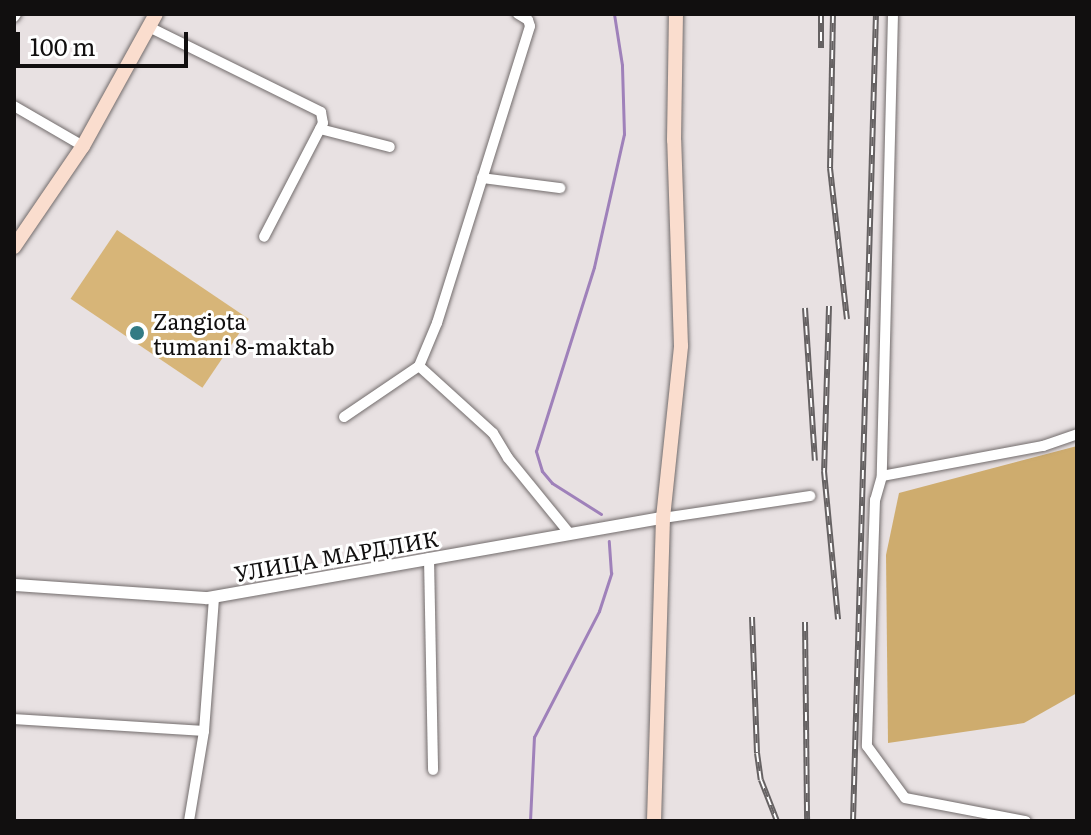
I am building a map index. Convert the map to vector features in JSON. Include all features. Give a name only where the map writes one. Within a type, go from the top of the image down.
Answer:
[{"type":"main road","points":[[654,821],[663,518],[681,346],[674,140],[676,14]]},
{"type":"main road","points":[[14,247],[83,146],[153,20]]},
{"type":"street","points":[[344,417],[419,366],[437,323],[530,26],[528,20],[518,14]]},
{"type":"street","points":[[893,14],[882,476],[875,500],[867,746],[905,798],[1026,821]]},
{"type":"street","points":[[153,20],[321,112],[320,129],[264,237]]},
{"type":"street","points":[[14,106],[83,146]]},
{"type":"street","points":[[320,129],[390,147]]},
{"type":"street","points":[[482,178],[560,188]]},
{"type":"street","points":[[419,366],[493,433],[508,458],[570,534]]},
{"type":"street","points":[[882,476],[1043,446],[1077,434]]},
{"type":"street","points":[[663,518],[810,496]]},
{"type":"street","name":"УЛИЦА МАРДЛИК","points":[[14,585],[214,597],[663,518]]},
{"type":"street","points":[[429,558],[433,770]]},
{"type":"street","points":[[188,821],[204,731],[214,597]]},
{"type":"street","points":[[14,719],[204,731]]},
{"type":"shaded area","points":[[117,230],[249,319],[202,388],[71,299]]},
{"type":"shaded area","points":[[1077,446],[1077,693],[1024,723],[888,743],[886,555],[899,493]]},
{"type":"waterway","points":[[601,514],[552,483],[542,471],[536,451],[594,267],[624,134],[622,65],[614,14]]},
{"type":"waterway","points":[[530,821],[534,737],[599,611],[611,573],[609,541]]},
{"type":"railway","points":[[821,14],[821,48]]},
{"type":"railway","points":[[833,14],[830,168],[847,319]]},
{"type":"railway","points":[[853,821],[876,14]]},
{"type":"railway","points":[[829,306],[824,471],[838,619]]},
{"type":"railway","points":[[805,308],[815,461]]},
{"type":"railway","points":[[752,617],[757,753],[761,780],[777,821]]},
{"type":"railway","points":[[805,622],[807,821]]},
{"type":"place","name":"Zangiota tumani 8-maktab","points":[[137,333]]}]
